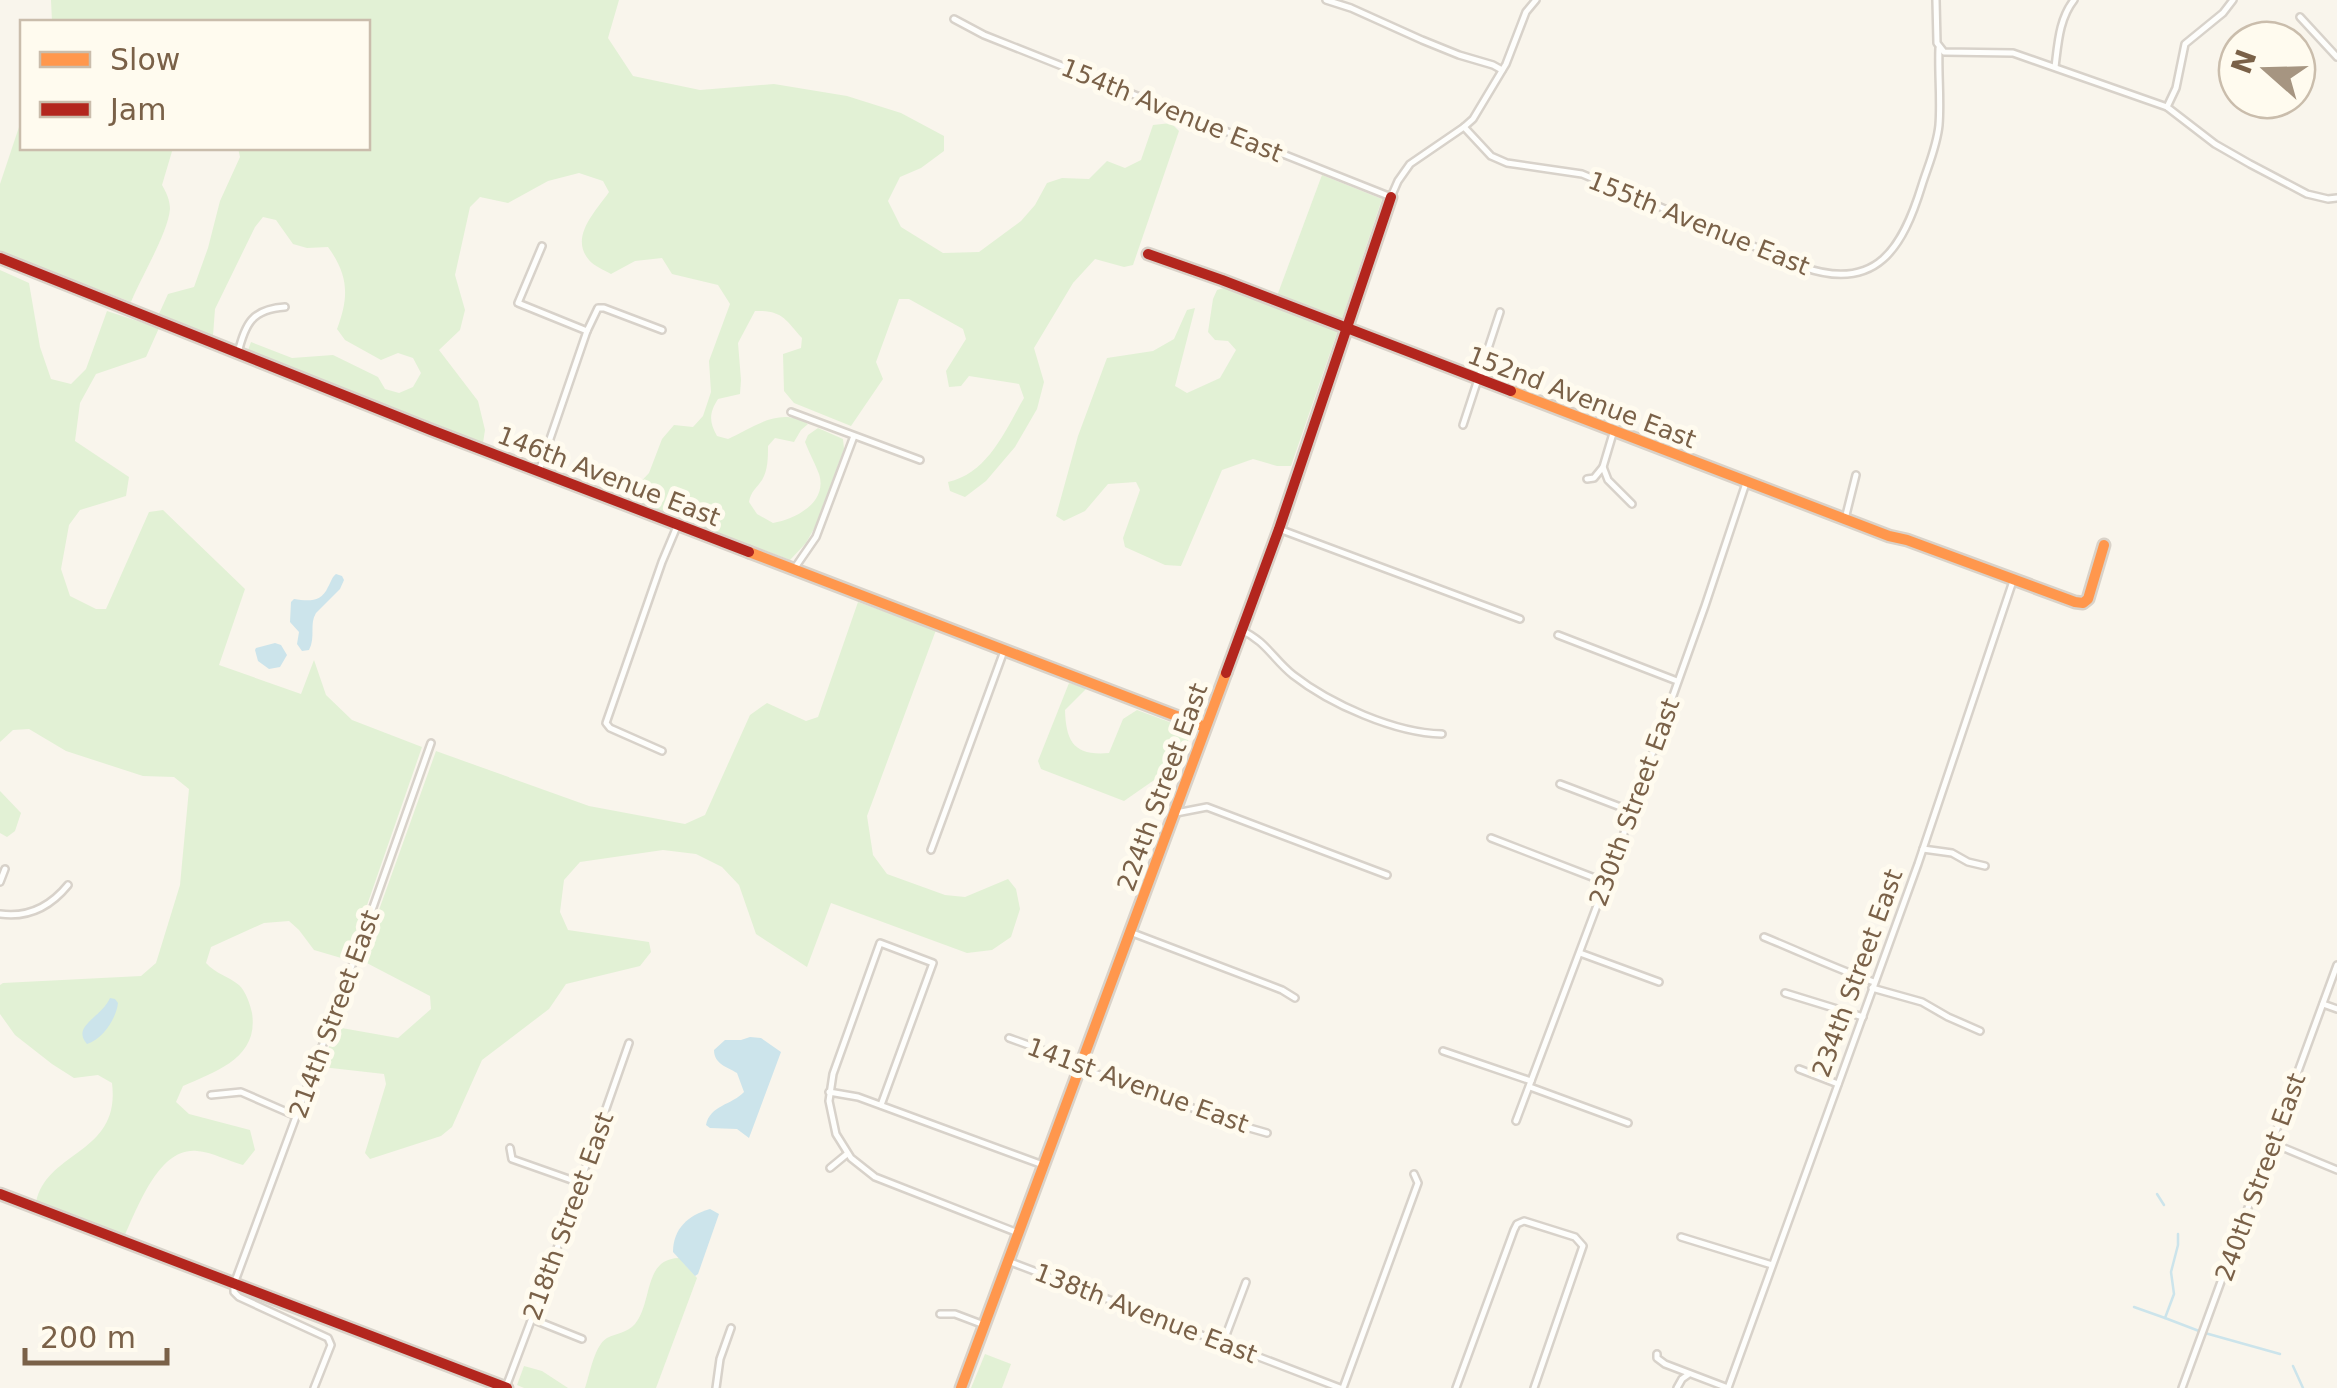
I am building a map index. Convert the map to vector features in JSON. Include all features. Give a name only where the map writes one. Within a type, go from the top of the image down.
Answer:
[{"type":"street","points":[[1326,0],[1502,70]]},
{"type":"street","points":[[1391,198],[1410,164],[1464,127],[1478,112],[1514,47],[1526,12],[1536,0]]},
{"type":"street","points":[[1936,0],[1939,48],[1946,53],[2010,52],[2167,107],[2250,164],[2307,194],[2337,198]]},
{"type":"street","points":[[2056,67],[2062,21],[2074,0]]},
{"type":"street","points":[[2167,107],[2176,88],[2185,44],[2233,0]]},
{"type":"street","points":[[2300,16],[2337,57]]},
{"type":"street","name":"154th Avenue East","points":[[954,20],[1391,198]]},
{"type":"street","name":"155th Avenue East","points":[[1464,127],[1495,158],[1582,174],[1817,272],[1844,274],[1884,259],[1905,233],[1935,145],[1939,48]]},
{"type":"street","name":"224th Street East","points":[[962,1388],[1279,528],[1391,198]]},
{"type":"street","points":[[542,246],[518,304],[587,331]]},
{"type":"street","name":"152nd Avenue East","points":[[1148,254],[2008,579],[2083,603],[2090,593],[2104,546]]},
{"type":"street","name":"146th Avenue East","points":[[0,258],[539,472],[1205,727]]},
{"type":"street","points":[[238,353],[250,320],[264,310],[285,307]]},
{"type":"street","points":[[539,472],[587,331],[599,308],[662,330]]},
{"type":"street","points":[[1463,425],[1500,312]]},
{"type":"street","points":[[790,412],[920,460]]},
{"type":"street","points":[[1606,478],[1600,482],[1590,478],[1603,466],[1614,430]]},
{"type":"street","points":[[794,569],[816,537],[854,436]]},
{"type":"street","points":[[1603,466],[1606,478],[1632,504]]},
{"type":"street","points":[[1845,518],[1856,475]]},
{"type":"street","name":"230th Street East","points":[[1516,1122],[1678,682],[1747,480]]},
{"type":"street","points":[[662,751],[606,723],[678,524]]},
{"type":"street","points":[[1279,528],[1520,619]]},
{"type":"street","name":"234th Street East","points":[[1728,1388],[1923,850],[2008,579]]},
{"type":"street","points":[[1241,630],[1262,641],[1285,668],[1327,698],[1402,728],[1442,734]]},
{"type":"street","points":[[1558,636],[1678,682]]},
{"type":"street","points":[[931,850],[1004,651]]},
{"type":"street","name":"214th Street East","points":[[234,1284],[431,743]]},
{"type":"street","points":[[1560,784],[1631,811]]},
{"type":"street","points":[[1173,814],[1208,807],[1386,875]]},
{"type":"street","points":[[1491,838],[1605,882]]},
{"type":"street","points":[[1923,850],[1952,853],[1985,866]]},
{"type":"street","points":[[0,882],[5,868]]},
{"type":"street","points":[[0,914],[22,915],[42,908],[68,885]]},
{"type":"street","points":[[1130,932],[1295,998]]},
{"type":"street","points":[[1764,937],[1980,1030]]},
{"type":"street","points":[[880,1105],[933,963],[880,944],[836,1065],[829,1092],[833,1124],[848,1154],[866,1172],[1018,1233]]},
{"type":"street","points":[[1580,953],[1659,982]]},
{"type":"street","name":"240th Street East","points":[[2182,1388],[2337,965]]},
{"type":"street","points":[[1786,993],[1863,1017]]},
{"type":"street","points":[[2323,1004],[2337,1009]]},
{"type":"street","name":"141st Avenue East","points":[[1010,1038],[1211,1117],[1267,1132]]},
{"type":"street","name":"218th Street East","points":[[507,1388],[628,1043]]},
{"type":"street","points":[[1443,1051],[1628,1123]]},
{"type":"street","points":[[1799,1069],[1838,1084]]},
{"type":"street","points":[[211,1095],[241,1092],[296,1116]]},
{"type":"street","points":[[829,1092],[848,1094],[1043,1165]]},
{"type":"street","points":[[2272,1144],[2337,1170]]},
{"type":"street","points":[[510,1148],[512,1158],[580,1183]]},
{"type":"street","points":[[830,1168],[848,1154]]},
{"type":"street","points":[[1341,1388],[1418,1183],[1414,1174]]},
{"type":"street","points":[[0,1194],[507,1388]]},
{"type":"street","points":[[1456,1388],[1514,1230],[1520,1222],[1528,1221],[1576,1237],[1583,1250],[1534,1388]]},
{"type":"street","points":[[1680,1237],[1772,1265]]},
{"type":"street","name":"138th Avenue East","points":[[1008,1260],[1341,1388]]},
{"type":"street","points":[[1224,1343],[1246,1282]]},
{"type":"street","points":[[234,1284],[234,1292],[240,1297],[328,1338],[330,1346],[314,1388]]},
{"type":"street","points":[[940,1314],[955,1314],[984,1325]]},
{"type":"street","points":[[532,1319],[582,1339]]},
{"type":"street","points":[[716,1388],[720,1359],[731,1328]]},
{"type":"street","points":[[1657,1354],[1658,1360],[1728,1388]]},
{"type":"street","points":[[1677,1388],[1689,1374]]},
{"type":"green space","points":[[51,0],[619,0],[608,38],[633,76],[700,90],[774,84],[847,96],[901,113],[944,136],[944,151],[900,177],[888,201],[901,227],[943,253],[979,252],[1021,221],[1047,183],[1062,178],[1089,179],[1107,161],[1125,168],[1141,160],[1153,125],[1171,123],[1179,131],[1133,265],[1124,267],[1095,259],[1073,283],[1034,348],[1044,382],[1037,409],[1015,447],[986,481],[965,497],[950,491],[948,482],[985,460],[1024,398],[1019,384],[969,376],[961,386],[949,387],[946,371],[966,339],[963,329],[909,299],[899,299],[876,362],[883,379],[851,426],[794,403],[784,391],[783,354],[801,348],[802,338],[777,314],[755,311],[738,343],[740,394],[718,399],[711,418],[714,431],[728,439],[777,418],[798,419],[808,424],[794,442],[775,438],[768,446],[765,472],[749,502],[757,514],[773,523],[808,508],[821,484],[805,442],[808,435],[818,428],[843,439],[844,449],[815,527],[790,560],[632,500],[632,491],[649,473],[662,439],[674,425],[693,427],[703,416],[711,392],[709,361],[730,304],[718,285],[672,274],[662,258],[635,261],[611,274],[591,262],[584,251],[583,233],[609,192],[603,181],[579,173],[548,181],[508,203],[480,197],[470,207],[455,275],[465,310],[460,330],[439,350],[478,401],[485,430],[483,443],[248,350],[251,342],[292,358],[333,355],[378,377],[385,389],[399,393],[413,387],[421,373],[413,358],[398,353],[381,360],[345,340],[337,329],[345,287],[335,258],[328,247],[293,244],[276,220],[263,217],[255,227],[215,309],[213,336],[158,316],[168,294],[194,287],[220,201],[240,157],[238,150],[370,150],[370,20],[52,20]]},
{"type":"green space","points":[[20,124],[20,150],[172,150],[162,185],[169,202],[168,219],[131,302],[0,252],[0,184]]},
{"type":"green space","points":[[1322,175],[1382,199],[1341,322],[1277,296]]},
{"type":"green space","points":[[0,270],[29,283],[40,347],[51,379],[71,384],[86,369],[107,311],[159,328],[146,357],[96,374],[80,403],[75,441],[129,477],[126,496],[80,510],[69,525],[61,569],[70,596],[96,609],[106,609],[149,512],[163,510],[245,589],[219,665],[301,694],[314,660],[326,695],[352,720],[422,747],[348,960],[314,950],[289,921],[264,923],[211,947],[206,963],[241,988],[251,1010],[252,1028],[242,1052],[221,1068],[183,1086],[176,1102],[189,1114],[250,1130],[255,1150],[243,1165],[197,1151],[172,1158],[143,1195],[125,1235],[36,1203],[53,1172],[95,1139],[105,1125],[112,1107],[112,1083],[98,1075],[74,1078],[15,1035],[0,1014],[0,985],[141,976],[156,963],[180,885],[189,789],[174,777],[143,776],[66,751],[29,729],[13,730],[0,742]]},
{"type":"green space","points":[[1227,287],[1338,330],[1291,466],[1253,459],[1222,470],[1181,566],[1165,565],[1125,547],[1123,538],[1140,490],[1136,482],[1108,484],[1085,511],[1064,521],[1056,516],[1078,436],[1107,358],[1153,351],[1174,339],[1187,310],[1195,308],[1175,386],[1187,393],[1220,378],[1236,350],[1228,341],[1215,340],[1208,332],[1213,299],[1217,290]]},
{"type":"green space","points":[[858,602],[936,630],[867,816],[873,855],[887,874],[945,895],[965,897],[1008,879],[1016,889],[1020,909],[1011,937],[992,950],[967,953],[831,903],[807,967],[756,934],[739,885],[722,867],[696,854],[663,850],[580,862],[564,880],[560,912],[568,930],[649,942],[651,952],[640,966],[566,984],[549,1009],[482,1060],[452,1127],[441,1136],[370,1159],[365,1153],[386,1084],[384,1074],[322,1067],[336,1027],[398,1038],[431,1009],[430,996],[361,960],[436,751],[589,806],[685,824],[705,815],[750,715],[767,703],[806,721],[818,717]]},
{"type":"green space","points":[[1069,683],[1087,688],[1065,710],[1067,731],[1080,749],[1109,753],[1123,719],[1137,710],[1183,727],[1190,734],[1185,753],[1170,769],[1124,801],[1041,769],[1038,761]]},
{"type":"green space","points":[[0,791],[21,813],[15,831],[7,837],[0,833]]},
{"type":"green space","points":[[679,1258],[697,1278],[656,1388],[585,1388],[603,1342],[635,1324],[659,1266]]},
{"type":"green space","points":[[985,1354],[1011,1364],[1002,1388],[971,1388]]},
{"type":"green space","points":[[524,1366],[542,1371],[568,1388],[517,1385]]},
{"type":"water","points":[[336,574],[344,580],[316,613],[311,645],[309,650],[302,651],[297,644],[299,632],[290,622],[291,602],[318,598]]},
{"type":"water","points":[[275,643],[287,655],[280,667],[269,669],[258,661],[255,650]]},
{"type":"water","points":[[110,998],[118,1003],[112,1022],[87,1044],[83,1038],[85,1027]]},
{"type":"water","points":[[761,1038],[781,1052],[749,1138],[737,1129],[706,1125],[712,1113],[744,1092],[737,1073],[719,1062],[714,1050],[725,1040]]},
{"type":"water","points":[[710,1209],[719,1214],[695,1276],[673,1252],[674,1244],[683,1224]]},
{"type":"waterway","points":[[2157,1194],[2164,1205]]},
{"type":"waterway","points":[[2178,1234],[2171,1272],[2174,1294],[2165,1318],[2199,1331]]},
{"type":"waterway","points":[[2134,1307],[2165,1318]]},
{"type":"waterway","points":[[2205,1333],[2280,1354]]},
{"type":"waterway","points":[[2293,1366],[2303,1388]]},
{"type":"traffic: slow","points":[[1511,391],[1889,536],[2075,602],[2088,599],[2104,545]]},
{"type":"traffic: slow","points":[[749,552],[1205,727]]},
{"type":"traffic: slow","points":[[961,1388],[1226,673]]},
{"type":"traffic: jam","points":[[1226,673],[1391,197]]},
{"type":"traffic: jam","points":[[1148,254],[1511,391]]},
{"type":"traffic: jam","points":[[0,258],[749,552]]},
{"type":"traffic: jam","points":[[0,1194],[507,1388]]}]
